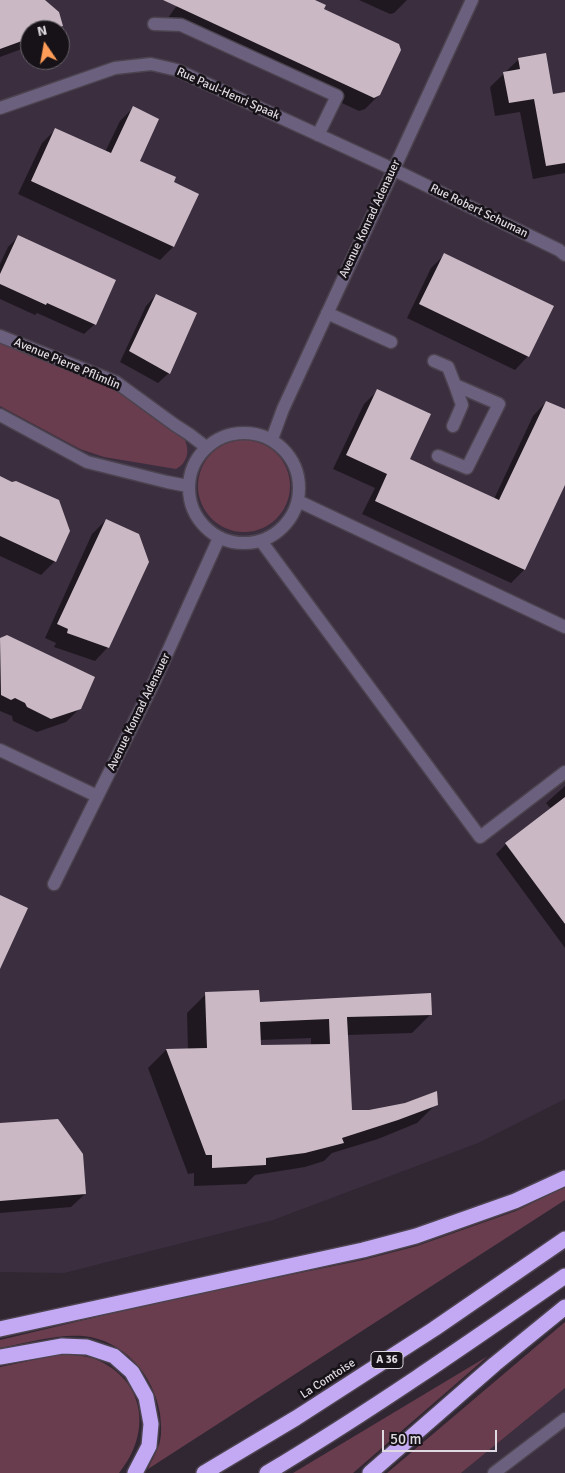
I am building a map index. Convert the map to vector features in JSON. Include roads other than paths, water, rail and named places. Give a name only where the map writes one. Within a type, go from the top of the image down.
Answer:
[{"type":"highway","points":[[0,1330],[372,1248],[416,1236],[506,1204],[565,1178]]},
{"type":"highway","name":"La Comtoise","points":[[204,1473],[296,1418],[434,1330],[565,1239]]},
{"type":"highway","name":"A 36","points":[[267,1473],[448,1357],[565,1276]]},
{"type":"highway","points":[[370,1473],[495,1364],[565,1307]]},
{"type":"highway","points":[[0,1326],[18,1325]]},
{"type":"highway","points":[[0,1357],[62,1346],[87,1347],[114,1356],[132,1372],[146,1397],[148,1406],[151,1424],[149,1446],[135,1473]]},
{"type":"street","name":"Avenue Konrad Adenauer","points":[[272,439],[283,408],[392,169],[472,0]]},
{"type":"street","points":[[154,24],[181,25],[337,96],[318,134]]},
{"type":"street","name":"Rue Paul-Henri Spaak","points":[[0,108],[115,68],[151,64],[177,70],[392,169]]},
{"type":"street","name":"Rue Robert Schuman","points":[[392,169],[559,250],[565,255]]},
{"type":"street","points":[[327,313],[391,342]]},
{"type":"street","name":"Avenue Pierre Pflimlin","points":[[0,336],[116,382],[206,447]]},
{"type":"street","points":[[434,361],[448,367],[462,405],[453,426]]},
{"type":"street","points":[[438,456],[467,468],[499,404],[455,385]]},
{"type":"street","points":[[0,415],[87,462],[188,486]]},
{"type":"street","points":[[237,432],[255,433],[272,439],[286,450],[295,466],[300,483],[298,501],[291,518],[278,532],[261,541],[247,544],[219,538],[206,529],[196,516],[190,502],[188,486],[190,471],[196,458],[206,447],[220,437],[237,432]]},
{"type":"street","points":[[298,501],[565,627]]},
{"type":"street","name":"Avenue Konrad Adenauer","points":[[54,884],[155,680],[219,538]]},
{"type":"street","points":[[261,541],[480,837],[565,772]]},
{"type":"street","points":[[0,750],[97,796]]},
{"type":"street","points":[[494,1473],[565,1419]]}]
